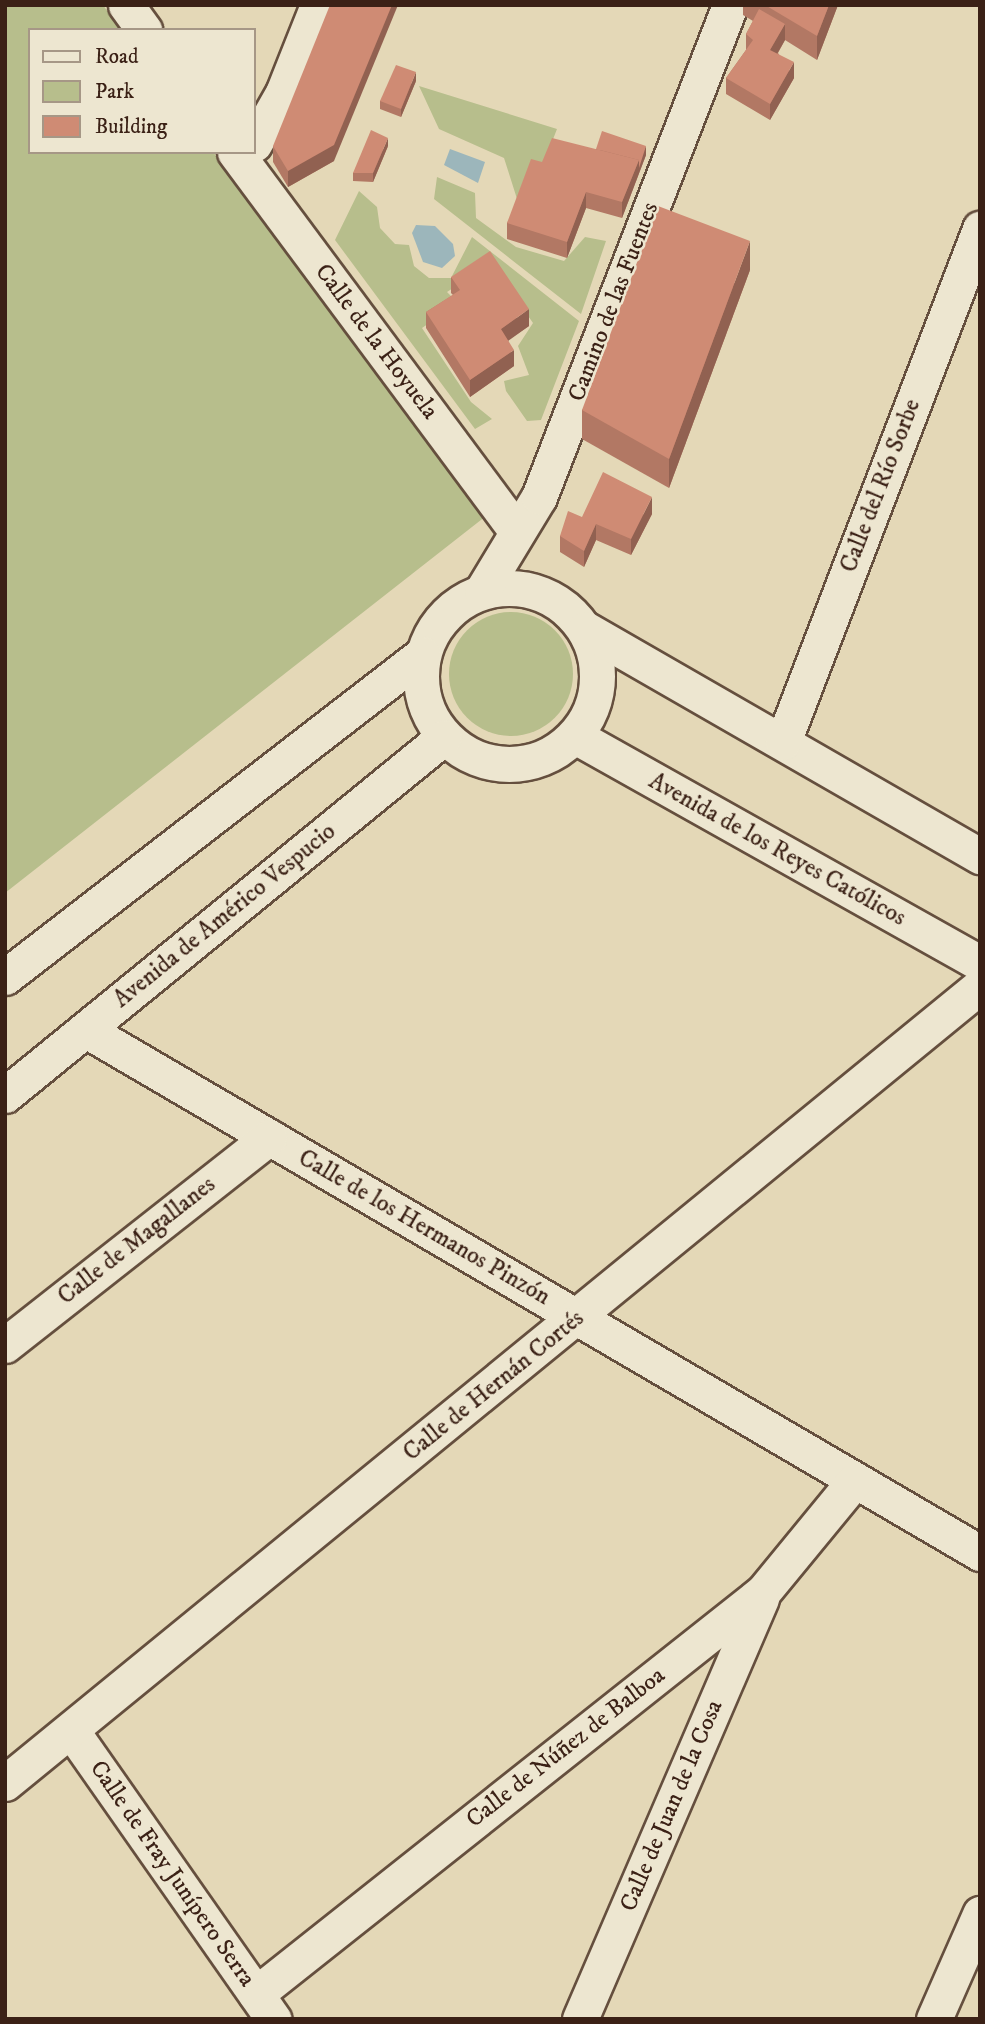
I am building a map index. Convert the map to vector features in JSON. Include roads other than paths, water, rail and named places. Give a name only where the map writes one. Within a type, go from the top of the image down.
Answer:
[{"type":"street","points":[[126,5],[143,28]]},
{"type":"street","points":[[256,134],[283,93],[318,5]]},
{"type":"street","name":"Camino de las Fuentes","points":[[482,591],[539,498],[730,5]]},
{"type":"street","name":"Calle de la Hoyuela","points":[[245,154],[517,533]]},
{"type":"street","name":"Calle del Río Sorbe","points":[[783,742],[979,234]]},
{"type":"street","points":[[5,977],[423,654],[455,605],[482,591],[511,587],[541,593],[585,629],[980,856]]},
{"type":"street","points":[[423,654],[420,683],[444,737],[468,755],[524,764],[575,736],[598,684],[585,629]]},
{"type":"street","name":"Avenida de los Reyes Católicos","points":[[575,736],[980,963]]},
{"type":"street","name":"Avenida de Américo Vespucio","points":[[5,1095],[444,737]]},
{"type":"street","name":"Calle de Hernán Cortés","points":[[5,1783],[578,1318],[980,985]]},
{"type":"street","name":"Calle de los Hermanos Pinzón","points":[[86,1030],[980,1553]]},
{"type":"street","name":"Calle de Magallanes","points":[[5,1345],[269,1137]]},
{"type":"street","name":"Calle de Núñez de Balboa","points":[[264,2007],[763,1592],[855,1480]]},
{"type":"street","name":"Calle de Juan de la Cosa","points":[[580,2019],[763,1592]]},
{"type":"street","name":"Calle de Fray Junípero Serra","points":[[71,1730],[264,2007]]},
{"type":"street","points":[[934,2019],[980,1914]]},
{"type":"water","points":[[450,149],[485,162],[478,183],[444,165]]},
{"type":"water","points":[[416,225],[435,226],[453,244],[455,256],[442,268],[423,262],[412,233]]}]
